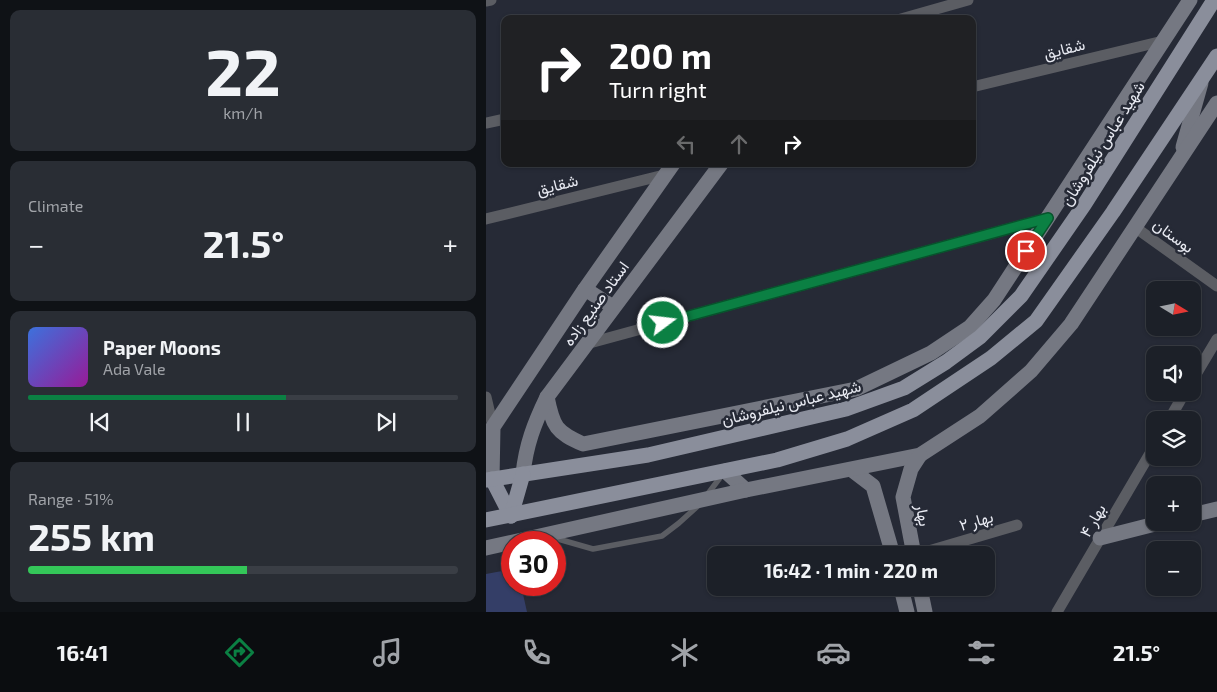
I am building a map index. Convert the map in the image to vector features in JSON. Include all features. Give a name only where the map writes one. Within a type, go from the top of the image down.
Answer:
[{"type":"main road","name":"شهید عباس نیلفروشان","points":[[489,480],[648,455],[846,409],[904,388],[946,362],[980,337],[1021,296],[1103,175],[1214,0]]},
{"type":"main road","points":[[486,520],[777,460],[847,439],[914,410],[991,358],[1036,321],[1113,212],[1217,56]]},
{"type":"main road","points":[[511,516],[523,474]]},
{"type":"main road","points":[[489,480],[511,516]]},
{"type":"street","points":[[486,2],[491,0]]},
{"type":"street","points":[[915,15],[968,0]]},
{"type":"street","points":[[547,397],[551,416],[563,435],[583,444],[856,389],[930,354],[970,327],[994,300],[1190,0]]},
{"type":"street","name":"شقایق","points":[[976,86],[1163,41]]},
{"type":"street","points":[[1180,161],[1202,78]]},
{"type":"street","points":[[565,531],[746,490],[920,455],[980,416],[1031,371],[1071,324],[1217,103]]},
{"type":"street","points":[[486,124],[501,120]]},
{"type":"street","points":[[1083,164],[1103,175]]},
{"type":"street","name":"استاد صنیع زاده","points":[[523,474],[525,449],[547,397],[719,167]]},
{"type":"street","name":"شقایق","points":[[486,219],[668,169]]},
{"type":"street","name":"استاد صنیع زاده","points":[[489,431],[584,289],[668,169]]},
{"type":"street","points":[[586,344],[1048,218]]},
{"type":"street","name":"بوستان","points":[[1136,228],[1217,286]]},
{"type":"street","points":[[584,289],[613,307]]},
{"type":"street","points":[[1201,366],[1217,339]]},
{"type":"street","points":[[486,396],[489,431],[489,480]]},
{"type":"street","points":[[662,429],[666,450]]},
{"type":"street","name":"بهار","points":[[912,546],[902,496],[911,469],[920,455]]},
{"type":"street","name":"بهار ۴","points":[[1057,612],[1146,460]]},
{"type":"street","points":[[726,470],[746,490]]},
{"type":"street","points":[[852,470],[873,486],[890,546]]},
{"type":"street","points":[[1201,513],[1217,509]]},
{"type":"street","name":"بهار ۲","points":[[945,546],[1017,525]]},
{"type":"street","points":[[1100,538],[1146,526]]},
{"type":"street","points":[[486,548],[501,545]]},
{"type":"street","points":[[903,596],[907,612]]},
{"type":"street","points":[[922,596],[925,612]]},
{"type":"lane","points":[[566,543],[593,549],[662,536],[703,501],[726,470]]},
{"type":"shaded area","points":[[501,571],[501,596],[523,596],[527,612],[486,612],[486,574]]},
{"type":"route","points":[[663,323],[1048,218],[1026,251]]}]
